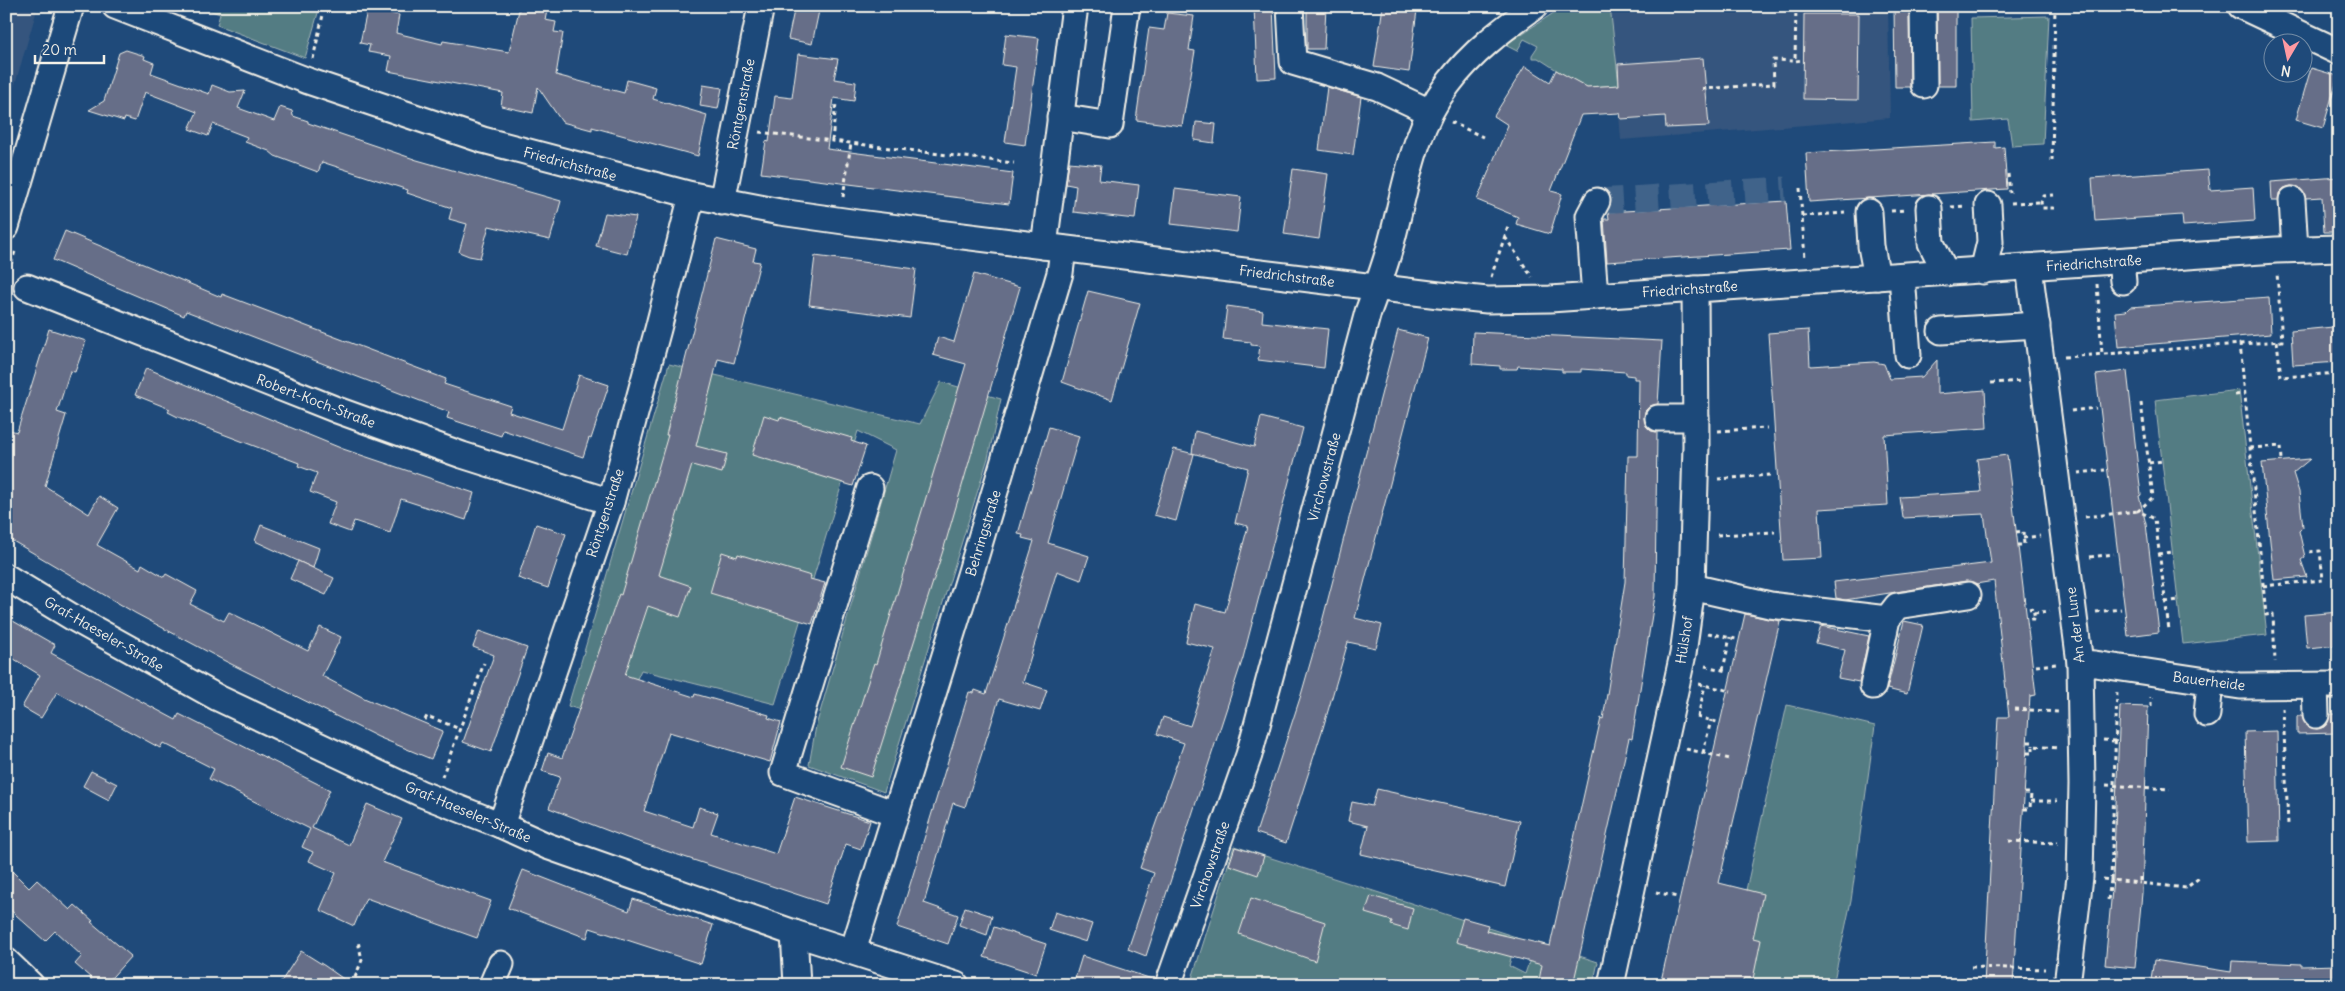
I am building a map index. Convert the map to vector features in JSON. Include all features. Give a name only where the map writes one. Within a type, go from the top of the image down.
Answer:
[{"type":"street","points":[[6,227],[71,6]]},
{"type":"street","name":"Friedrichstraße","points":[[115,6],[308,81],[483,140],[722,202],[840,220],[1053,248],[1487,300],[1595,296],[1983,270],[2029,268],[2122,271],[2295,249],[2339,248]]},
{"type":"street","name":"Röntgenstraße","points":[[722,202],[761,6]]},
{"type":"street","points":[[1053,248],[1060,117],[1075,6]]},
{"type":"street","points":[[1060,117],[1110,125],[1126,6]]},
{"type":"street","points":[[1290,6],[1293,62],[1377,87],[1439,117]]},
{"type":"street","name":"Virchowstraße","points":[[1168,985],[1249,755],[1368,312],[1388,255],[1406,177],[1439,117],[1448,84],[1496,34],[1535,6]]},
{"type":"street","points":[[1924,6],[1924,85]]},
{"type":"street","points":[[2249,8],[2339,52]]},
{"type":"street","name":"Röntgenstraße","points":[[501,825],[611,502],[692,195]]},
{"type":"street","points":[[2292,200],[2295,249]]},
{"type":"street","points":[[1595,296],[1589,216],[1597,201]]},
{"type":"street","points":[[1983,270],[1999,204]]},
{"type":"street","points":[[1929,208],[1931,243],[1946,273]]},
{"type":"street","points":[[1869,212],[1871,246],[1877,277]]},
{"type":"street","name":"Behringstraße","points":[[853,951],[970,575],[1058,282],[1053,248]]},
{"type":"street","name":"An der Lune","points":[[2029,268],[2037,325],[2073,663],[2082,784],[2080,877],[2067,985]]},
{"type":"street","points":[[1902,276],[1908,355]]},
{"type":"street","name":"Robert-Koch-Straße","points":[[27,286],[337,410],[462,455],[611,502]]},
{"type":"street","name":"Hülshof","points":[[1620,982],[1683,654],[1692,587],[1705,425],[1695,289]]},
{"type":"street","points":[[1941,331],[2037,325]]},
{"type":"street","points":[[1658,418],[1705,425]]},
{"type":"street","points":[[870,488],[783,773],[895,814]]},
{"type":"street","name":"Graf-Haeseler-Straße","points":[[6,577],[72,617],[218,698],[422,794],[501,825],[547,846],[794,934],[853,951],[956,985]]},
{"type":"street","points":[[1692,587],[1770,605],[1887,619]]},
{"type":"street","points":[[1872,686],[1887,619],[1898,606],[1968,596]]},
{"type":"street","name":"Bauerheide","points":[[2073,663],[2240,686],[2327,686]]},
{"type":"street","points":[[2206,714],[2210,683]]},
{"type":"street","points":[[2316,715],[2327,686]]},
{"type":"street","points":[[794,934],[797,985]]},
{"type":"street","points":[[6,961],[31,985]]},
{"type":"path","points":[[308,81],[325,6]]},
{"type":"path","points":[[1795,60],[1796,6]]},
{"type":"path","points":[[2052,161],[2055,6]]},
{"type":"path","points":[[1702,89],[1774,84],[1773,60],[1804,60]]},
{"type":"path","points":[[832,141],[836,103]]},
{"type":"path","points":[[1439,117],[1482,137]]},
{"type":"path","points":[[736,130],[1014,163]]},
{"type":"path","points":[[840,220],[851,143]]},
{"type":"path","points":[[1999,204],[2008,174]]},
{"type":"path","points":[[1800,188],[1806,265]]},
{"type":"path","points":[[2054,195],[2043,196],[2040,202],[2042,208],[2055,208]]},
{"type":"path","points":[[1487,300],[1490,282],[1509,224]]},
{"type":"path","points":[[1504,237],[1535,281]]},
{"type":"path","points":[[2056,358],[2282,341],[2277,268]]},
{"type":"path","points":[[2096,280],[2102,354]]},
{"type":"path","points":[[2277,341],[2281,377],[2339,372]]},
{"type":"path","points":[[2240,343],[2266,615],[2273,614],[2276,667]]},
{"type":"path","points":[[2235,395],[2245,394]]},
{"type":"path","points":[[2138,511],[2153,497],[2141,403]]},
{"type":"path","points":[[2063,412],[2096,408]]},
{"type":"path","points":[[1705,425],[1767,428]]},
{"type":"path","points":[[2250,448],[2281,446],[2282,460]]},
{"type":"path","points":[[2148,463],[2162,461]]},
{"type":"path","points":[[2071,474],[2105,470]]},
{"type":"path","points":[[1715,479],[1770,476]]},
{"type":"path","points":[[2076,518],[2138,511],[2155,519],[2169,630]]},
{"type":"path","points":[[2016,532],[2023,531],[2024,545],[2018,545]]},
{"type":"path","points":[[1714,535],[1775,532]]},
{"type":"path","points":[[2023,538],[2042,536]]},
{"type":"path","points":[[2263,586],[2323,580],[2320,551],[2307,552]]},
{"type":"path","points":[[2159,554],[2172,552]]},
{"type":"path","points":[[2081,558],[2114,554]]},
{"type":"path","points":[[2165,602],[2178,600]]},
{"type":"path","points":[[2029,609],[2033,608],[2035,619],[2030,619]]},
{"type":"path","points":[[2088,613],[2120,609]]},
{"type":"path","points":[[1705,632],[1736,639]]},
{"type":"path","points":[[1722,670],[1730,638]]},
{"type":"path","points":[[439,785],[484,663]]},
{"type":"path","points":[[2036,666],[2073,663]]},
{"type":"path","points":[[1700,665],[1727,671]]},
{"type":"path","points":[[2108,900],[2111,880],[2118,668]]},
{"type":"path","points":[[1696,683],[1731,691]]},
{"type":"path","points":[[1698,717],[1706,685]]},
{"type":"path","points":[[2283,707],[2288,825]]},
{"type":"path","points":[[2014,709],[2069,712]]},
{"type":"path","points":[[1689,715],[1717,722]]},
{"type":"path","points":[[425,720],[427,716],[460,728]]},
{"type":"path","points":[[1703,753],[1710,720]]},
{"type":"path","points":[[2027,753],[2033,753],[2033,742],[2028,742]]},
{"type":"path","points":[[2033,746],[2060,748]]},
{"type":"path","points":[[1683,748],[1730,759]]},
{"type":"path","points":[[2096,785],[2170,788]]},
{"type":"path","points":[[2024,809],[2030,809],[2031,801],[2031,793],[2025,793]]},
{"type":"path","points":[[2031,801],[2059,801]]},
{"type":"path","points":[[2009,841],[2067,844]]},
{"type":"path","points":[[2140,877],[2140,883]]},
{"type":"path","points":[[2111,880],[2186,888],[2199,878]]},
{"type":"path","points":[[1651,891],[1677,897]]},
{"type":"path","points":[[352,985],[362,960],[358,941]]},
{"type":"path","points":[[1971,967],[2046,969]]},
{"type":"path","points":[[1620,982],[1650,985]]},
{"type":"shaded area","points":[[6,6],[38,6],[6,115]]},
{"type":"shaded area","points":[[1610,6],[1888,6],[1890,118],[1621,140]]},
{"type":"green space","points":[[197,6],[320,6],[305,58],[217,25],[220,14]]},
{"type":"green space","points":[[1564,6],[1610,6],[1619,85],[1587,87],[1538,58],[1532,58],[1538,46],[1524,39],[1517,51],[1505,45]]},
{"type":"green space","points":[[2049,16],[2043,144],[2012,146],[2008,119],[1973,122],[1971,18]]},
{"type":"green space","points":[[669,364],[920,424],[941,382],[1001,399],[988,458],[884,792],[809,765],[816,726],[896,450],[858,431],[775,704],[641,670],[617,722],[568,706]]},
{"type":"green space","points":[[2239,390],[2267,635],[2183,644],[2155,400]]},
{"type":"green space","points":[[1787,705],[1875,726],[1851,901],[1833,985],[1725,985]]},
{"type":"green space","points":[[1234,846],[1516,937],[1509,966],[1525,974],[1536,942],[1598,962],[1593,985],[1190,985]]},
{"type":"building","points":[[368,6],[378,6],[384,12],[399,15],[396,33],[442,44],[443,41],[509,52],[520,6],[548,6],[545,20],[556,22],[554,32],[563,33],[556,75],[624,93],[627,80],[656,88],[653,99],[707,115],[698,156],[592,127],[592,130],[562,122],[538,87],[533,113],[501,106],[503,93],[388,71],[391,56],[368,52],[370,45],[360,43]]},
{"type":"building","points":[[795,6],[820,6],[812,44],[788,39]]},
{"type":"building","points":[[1254,6],[1273,6],[1276,78],[1257,79]]},
{"type":"building","points":[[1307,6],[1326,6],[1324,49],[1307,49]]},
{"type":"building","points":[[1383,6],[1417,10],[1409,72],[1374,67]]},
{"type":"building","points":[[1894,6],[1909,6],[1910,87],[1895,87]]},
{"type":"building","points":[[1937,6],[1956,6],[1956,86],[1938,86]]},
{"type":"building","points":[[1167,13],[1194,16],[1189,50],[1195,51],[1182,126],[1136,120],[1149,28],[1164,30]]},
{"type":"building","points":[[1804,14],[1859,14],[1858,100],[1803,99]]},
{"type":"building","points":[[1006,34],[1039,38],[1025,145],[1005,142],[1016,67],[1002,65]]},
{"type":"building","points":[[126,50],[145,56],[144,59],[154,63],[151,73],[209,94],[212,85],[230,92],[245,91],[238,108],[274,121],[280,107],[292,111],[293,116],[308,121],[308,123],[417,160],[561,201],[550,240],[489,226],[480,258],[469,256],[459,252],[467,224],[449,219],[452,208],[407,193],[408,190],[322,162],[318,172],[275,156],[269,151],[245,142],[247,137],[213,124],[208,136],[189,129],[197,112],[145,92],[135,121],[125,118],[124,121],[89,110],[104,101],[119,53]]},
{"type":"building","points":[[798,54],[838,59],[834,79],[856,82],[854,101],[834,98],[827,149],[1013,173],[1009,204],[761,173],[766,141],[769,142],[775,96],[792,98]]},
{"type":"building","points":[[1703,58],[1709,126],[1666,128],[1665,116],[1621,119],[1620,113],[1581,115],[1551,191],[1562,194],[1550,234],[1516,224],[1518,217],[1477,200],[1508,125],[1494,116],[1525,66],[1550,82],[1556,70],[1587,87],[1619,85],[1618,64]]},
{"type":"building","points":[[2312,68],[2338,76],[2323,128],[2296,120],[2307,82],[2312,82]]},
{"type":"building","points":[[703,85],[722,88],[718,109],[700,106]]},
{"type":"building","points":[[1327,87],[1361,97],[1353,155],[1319,150]]},
{"type":"building","points":[[1196,122],[1216,124],[1214,143],[1194,140]]},
{"type":"building","points":[[1995,142],[1995,148],[2004,147],[2007,189],[1809,202],[1806,153]]},
{"type":"building","points":[[1069,162],[1101,165],[1099,180],[1139,185],[1135,219],[1073,212],[1076,186],[1066,184]]},
{"type":"building","points":[[1293,169],[1328,174],[1319,239],[1284,234]]},
{"type":"building","points":[[2208,170],[2210,190],[2253,187],[2255,221],[2183,226],[2182,215],[2095,221],[2092,178]]},
{"type":"building","points":[[2339,177],[2339,232],[2324,232],[2322,197],[2306,198],[2299,187],[2291,186],[2284,188],[2279,193],[2278,201],[2272,201],[2271,182]]},
{"type":"building","points":[[1175,189],[1241,197],[1237,232],[1171,224]]},
{"type":"building","points":[[1786,201],[1790,250],[1607,262],[1604,219],[1609,219],[1608,212]]},
{"type":"building","points":[[605,213],[636,217],[627,254],[596,246]]},
{"type":"building","points":[[65,231],[221,297],[222,294],[446,379],[444,384],[511,406],[509,412],[562,429],[579,375],[609,385],[591,439],[589,438],[583,457],[503,430],[501,436],[447,418],[449,412],[186,311],[184,316],[53,260]]},
{"type":"building","points":[[716,239],[756,249],[753,261],[760,262],[734,363],[718,359],[696,446],[727,454],[722,473],[692,465],[659,575],[691,586],[680,617],[648,606],[625,675],[694,697],[695,694],[769,715],[768,718],[781,722],[770,762],[669,732],[644,811],[693,827],[699,807],[709,810],[718,813],[711,833],[776,854],[795,797],[870,821],[861,849],[846,844],[826,904],[627,838],[549,808],[560,777],[542,771],[548,753],[562,758],[619,594],[621,595],[668,435],[666,435]]},
{"type":"building","points":[[815,256],[916,269],[910,318],[809,305]]},
{"type":"building","points":[[974,274],[1020,287],[946,541],[871,777],[841,767],[874,663],[876,664],[966,364],[933,355],[938,337],[954,342]]},
{"type":"building","points":[[1088,291],[1140,303],[1112,400],[1062,382]]},
{"type":"building","points":[[2269,297],[2271,334],[2118,347],[2115,312],[2126,311],[2130,307]]},
{"type":"building","points":[[1227,306],[1263,311],[1262,322],[1328,329],[1324,368],[1258,360],[1260,346],[1251,345],[1251,342],[1223,339]]},
{"type":"building","points":[[2333,327],[2339,329],[2339,362],[2293,365],[2291,331]]},
{"type":"building","points":[[49,329],[86,341],[75,372],[70,371],[57,412],[66,415],[45,486],[89,514],[99,496],[118,508],[97,545],[140,569],[142,564],[164,577],[166,574],[197,591],[190,604],[224,621],[229,612],[308,651],[320,627],[341,637],[322,676],[364,698],[443,731],[431,759],[378,737],[225,661],[135,613],[6,537],[6,429],[17,432]]},
{"type":"building","points":[[1398,330],[1428,338],[1355,618],[1382,625],[1376,648],[1348,642],[1286,843],[1256,833],[1301,695],[1322,622]]},
{"type":"building","points":[[1808,330],[1810,366],[1874,362],[1884,364],[1890,379],[1922,377],[1937,360],[1937,394],[1985,390],[1987,428],[1884,435],[1888,505],[1819,509],[1822,558],[1783,560],[1768,333]]},
{"type":"building","points":[[1473,332],[1662,341],[1658,404],[1650,406],[1645,411],[1644,418],[1646,426],[1651,431],[1657,432],[1655,596],[1632,739],[1629,738],[1573,985],[1538,985],[1542,965],[1456,942],[1463,918],[1488,925],[1486,931],[1550,946],[1601,718],[1603,719],[1625,582],[1628,456],[1638,456],[1639,379],[1626,375],[1626,372],[1581,369],[1581,372],[1562,372],[1562,369],[1518,366],[1517,369],[1500,369],[1500,366],[1472,364]]},
{"type":"building","points":[[146,368],[343,449],[474,493],[466,520],[401,499],[390,533],[354,521],[350,532],[328,524],[336,502],[310,492],[317,473],[298,466],[299,463],[178,417],[168,412],[170,409],[135,395]]},
{"type":"building","points":[[2127,371],[2141,495],[2139,496],[2146,524],[2159,632],[2128,636],[2096,375]]},
{"type":"building","points":[[764,415],[779,420],[780,417],[852,438],[851,441],[866,446],[853,486],[752,455]]},
{"type":"building","points":[[1261,417],[1303,428],[1243,658],[1146,956],[1128,949],[1154,873],[1140,868],[1184,743],[1157,734],[1163,717],[1190,726],[1215,649],[1186,642],[1195,604],[1225,612],[1248,526],[1235,523],[1248,468],[1192,453],[1195,431],[1254,447]]},
{"type":"building","points":[[1049,427],[1079,436],[1048,543],[1089,556],[1081,580],[1057,571],[1023,682],[1047,690],[1040,711],[999,699],[965,807],[953,803],[924,903],[958,915],[948,944],[897,927],[969,692],[974,693],[975,690],[986,694],[1034,541],[1022,538],[1023,535],[1018,534]]},
{"type":"building","points":[[1174,449],[1194,454],[1176,521],[1154,515]]},
{"type":"building","points":[[2007,455],[2036,695],[2030,696],[2013,985],[1984,985],[1998,717],[2009,717],[1994,581],[1976,584],[1966,581],[1845,600],[1836,598],[1834,582],[1991,563],[1984,514],[1903,518],[1900,497],[1981,492],[1977,459]]},
{"type":"building","points":[[2310,459],[2293,473],[2299,492],[2303,527],[2299,531],[2305,557],[2301,560],[2307,577],[2274,580],[2262,463]]},
{"type":"building","points":[[536,524],[566,534],[548,588],[518,578]]},
{"type":"building","points":[[261,525],[319,548],[313,568],[255,541]]},
{"type":"building","points":[[722,552],[737,557],[738,554],[811,576],[810,579],[825,583],[812,624],[710,593]]},
{"type":"building","points":[[298,561],[334,578],[326,595],[290,579]]},
{"type":"building","points":[[2339,612],[2339,645],[2307,648],[2304,615]]},
{"type":"building","points":[[1745,614],[1780,621],[1719,883],[1763,894],[1753,938],[1761,940],[1753,979],[1744,978],[1741,985],[1660,985]]},
{"type":"building","points":[[6,617],[55,645],[51,653],[176,720],[179,714],[330,790],[312,828],[349,845],[367,804],[402,819],[382,862],[491,901],[477,938],[366,898],[354,926],[320,910],[336,873],[309,861],[313,852],[302,847],[310,829],[209,779],[214,769],[163,743],[160,748],[57,692],[41,718],[22,707],[40,675],[6,654]]},
{"type":"building","points":[[1904,621],[1923,625],[1907,694],[1887,689]]},
{"type":"building","points":[[1821,626],[1869,636],[1859,682],[1838,678],[1845,650],[1816,643]]},
{"type":"building","points":[[479,631],[527,648],[491,752],[463,742],[494,655],[473,647]]},
{"type":"building","points":[[2120,706],[2148,707],[2142,893],[2135,968],[2105,965],[2113,879]]},
{"type":"building","points":[[2330,714],[2336,714],[2337,733],[2297,734],[2297,716],[2302,716],[2304,722],[2309,727],[2317,729],[2324,727],[2328,722]]},
{"type":"building","points":[[2277,731],[2279,841],[2248,842],[2245,732]]},
{"type":"building","points":[[91,771],[117,784],[109,800],[83,786]]},
{"type":"building","points":[[1377,789],[1520,821],[1505,887],[1361,854],[1368,826],[1348,821],[1352,802],[1372,806]]},
{"type":"building","points":[[1235,847],[1264,856],[1258,875],[1229,865]]},
{"type":"building","points":[[6,865],[29,888],[37,880],[70,910],[75,905],[93,921],[91,922],[131,956],[105,985],[91,985],[91,978],[75,964],[82,956],[55,931],[45,941],[6,906]]},
{"type":"building","points":[[523,870],[629,911],[633,899],[713,925],[701,964],[590,928],[587,938],[508,908]]},
{"type":"building","points":[[1371,896],[1413,908],[1408,930],[1391,925],[1392,921],[1365,913]]},
{"type":"building","points":[[1251,898],[1325,922],[1315,961],[1239,934]]},
{"type":"building","points":[[965,907],[992,916],[987,935],[959,925]]},
{"type":"building","points":[[1055,912],[1092,924],[1086,942],[1049,930]]},
{"type":"building","points":[[994,927],[1046,944],[1036,974],[984,957]]},
{"type":"building","points":[[301,951],[325,966],[352,985],[279,985]]},
{"type":"building","points":[[1082,956],[1155,980],[1154,985],[1073,985]]},
{"type":"building","points":[[2154,960],[2231,972],[2232,961],[2301,964],[2301,966],[2339,965],[2339,985],[2189,985],[2151,979]]},
{"type":"tunnel","points":[[1597,201],[1785,189]]}]
